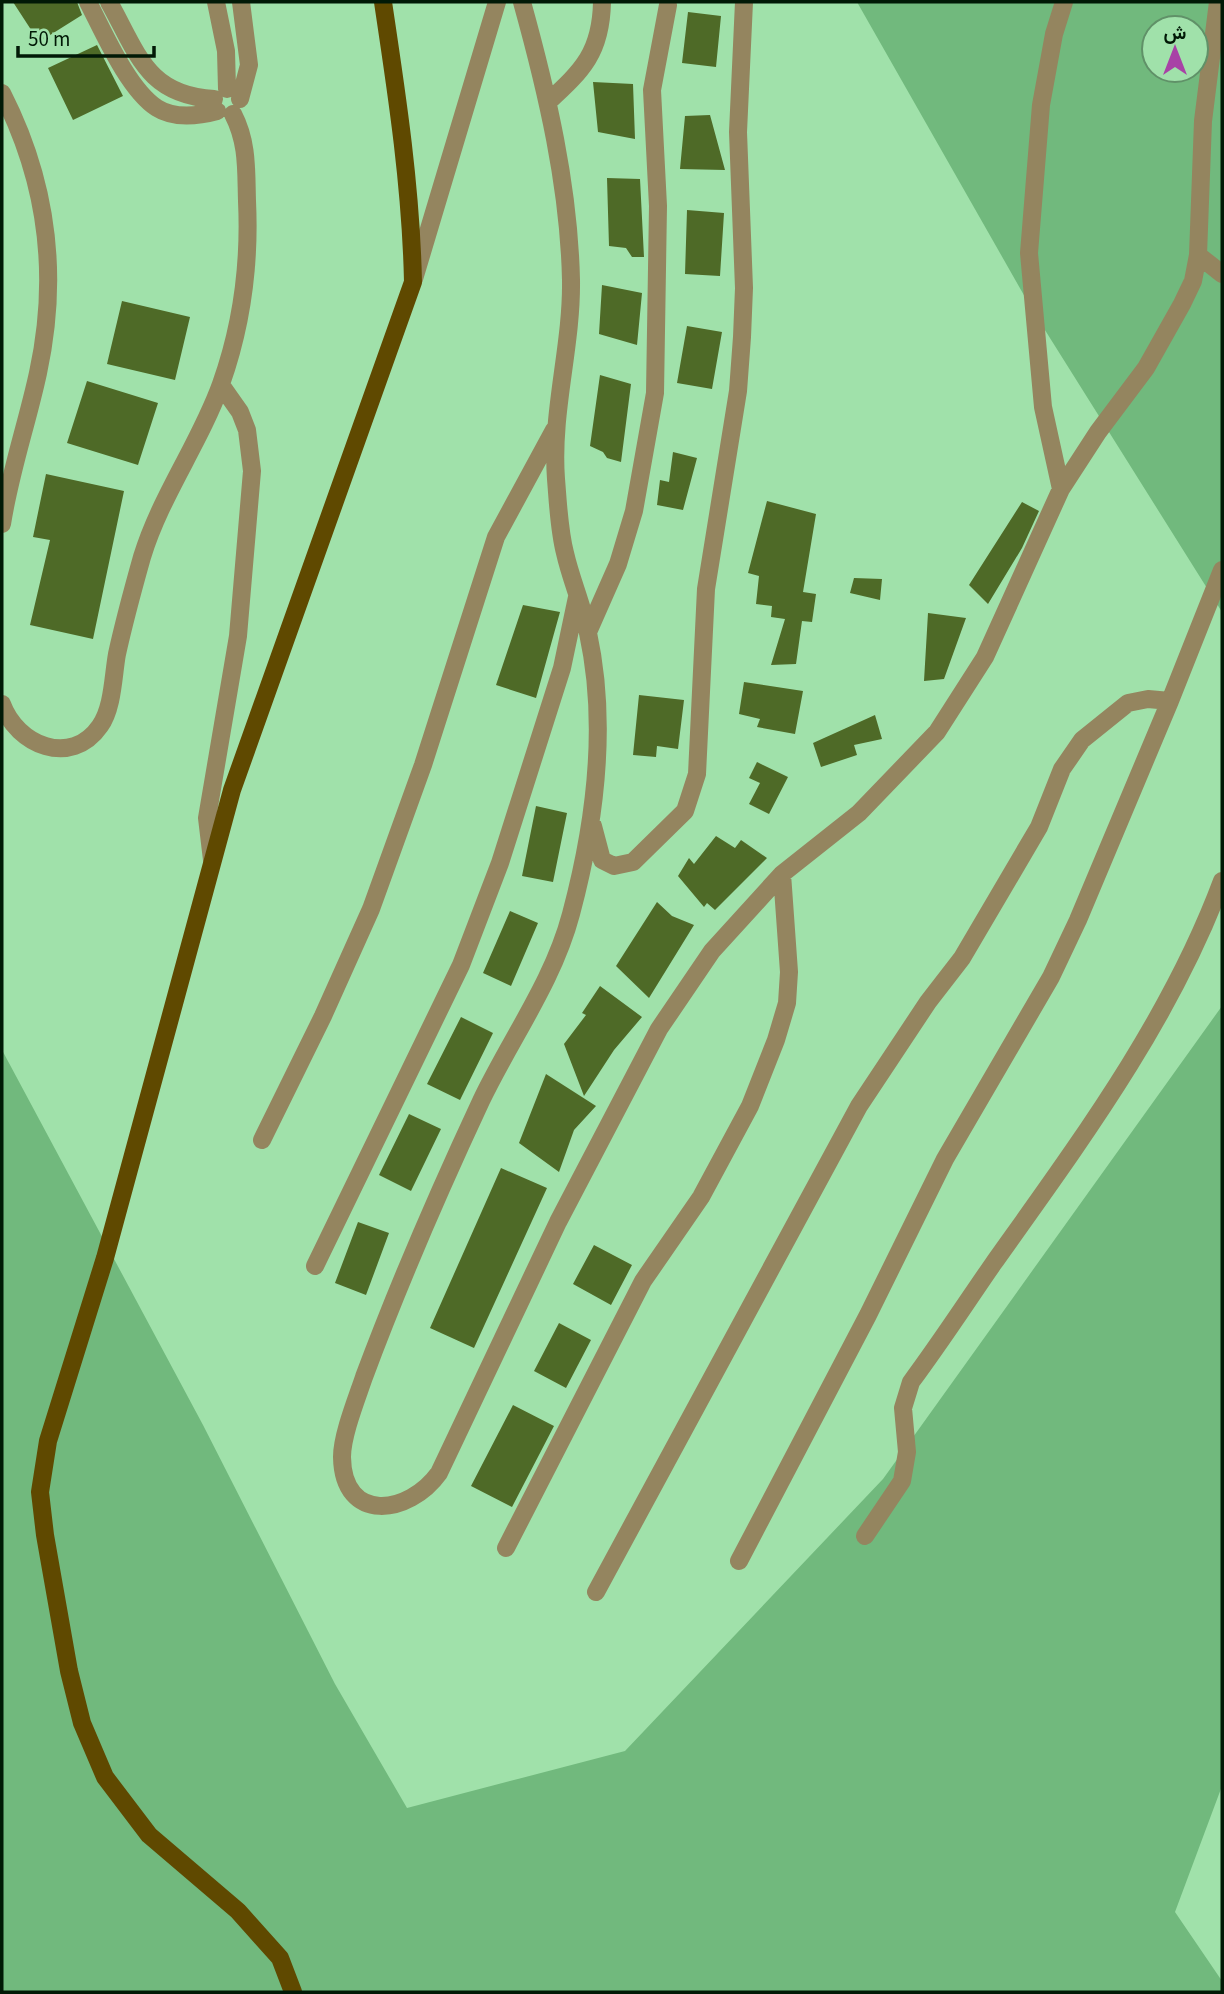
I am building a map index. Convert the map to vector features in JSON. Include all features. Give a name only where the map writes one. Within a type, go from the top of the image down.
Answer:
[{"type":"main road","points":[[293,1992],[280,1958],[238,1911],[149,1835],[105,1777],[82,1723],[41,1514],[41,1479],[48,1441],[105,1258],[236,777],[414,282],[412,216],[406,155],[383,2]]},
{"type":"street","points":[[2,704],[9,720],[27,738],[51,749],[73,748],[100,726],[106,715],[117,653],[143,555],[177,471],[221,385],[238,325],[247,273],[246,146],[226,102],[226,51],[217,4],[241,3],[249,65],[226,102],[181,115],[157,108],[141,92],[122,64],[88,2]]},
{"type":"street","points":[[109,2],[159,83],[184,96],[226,102]]},
{"type":"street","points":[[487,2],[489,29]]},
{"type":"street","points":[[414,282],[497,2]]},
{"type":"street","points":[[522,2],[548,102],[563,185],[571,281],[568,337],[554,428],[564,551],[588,632],[597,701],[597,752],[590,819],[570,918],[554,963],[482,1098],[414,1248],[359,1393],[342,1454],[346,1483],[357,1499],[380,1507],[407,1502],[427,1489],[439,1473],[558,1222],[659,1029],[712,951],[782,874],[859,813],[937,732],[985,657],[1061,489],[1164,337],[1193,281],[1198,255],[1203,121],[1218,2]]},
{"type":"street","points":[[548,102],[589,61],[600,33],[602,2]]},
{"type":"street","points":[[590,819],[602,860],[614,866],[633,862],[685,811],[697,774],[706,589],[738,391],[742,337],[744,288],[738,132],[744,2]]},
{"type":"street","points":[[1061,489],[1043,407],[1029,253],[1041,105],[1054,34],[1064,2]]},
{"type":"street","points":[[588,632],[618,564],[634,511],[655,393],[658,206],[652,90],[668,5]]},
{"type":"street","points":[[2,93],[18,127],[41,197],[50,278],[42,353],[15,453],[2,524]]},
{"type":"street","points":[[1198,255],[1222,274]]},
{"type":"street","points":[[212,860],[207,818],[238,636],[252,481],[247,430],[234,400],[221,385]]},
{"type":"street","points":[[262,1140],[323,1016],[371,909],[423,765],[496,537],[554,428]]},
{"type":"street","points":[[739,1560],[869,1315],[945,1159],[1051,977],[1078,920],[1222,570]]},
{"type":"street","points":[[315,1266],[461,965],[500,863],[562,667],[577,597]]},
{"type":"street","points":[[596,1592],[859,1106],[928,1002],[962,958],[1039,827],[1062,769],[1082,740],[1128,703],[1170,701]]},
{"type":"street","points":[[506,1548],[643,1281],[701,1197],[750,1106],[776,1040],[787,1003],[789,972],[782,874]]},
{"type":"street","points":[[865,1536],[902,1481],[906,1452],[903,1408],[911,1382],[1055,1180],[1131,1063],[1167,1001],[1222,881]]},
{"type":"green space","points":[[857,2],[1222,2],[1222,612],[1033,311]]},
{"type":"green space","points":[[1222,1006],[1222,1786],[1175,1912],[1222,1981],[1222,1992],[2,1992],[2,1050],[203,1425],[335,1684],[407,1808],[625,1751],[883,1479]]},
{"type":"building","points":[[13,2],[77,2],[82,15],[39,42]]},
{"type":"building","points":[[688,12],[721,16],[716,67],[682,63]]},
{"type":"building","points":[[97,45],[123,96],[73,120],[48,68]]},
{"type":"building","points":[[593,82],[633,84],[635,139],[598,132]]},
{"type":"building","points":[[710,115],[725,170],[680,169],[685,116]]},
{"type":"building","points":[[607,178],[640,179],[644,257],[632,257],[626,248],[609,246]]},
{"type":"building","points":[[687,210],[724,213],[720,276],[685,274]]},
{"type":"building","points":[[602,285],[642,293],[637,345],[599,334]]},
{"type":"building","points":[[122,301],[190,317],[175,380],[107,364]]},
{"type":"building","points":[[687,326],[722,332],[712,389],[677,383]]},
{"type":"building","points":[[600,375],[631,384],[621,462],[607,458],[603,452],[590,446]]},
{"type":"building","points":[[87,381],[158,403],[138,465],[67,443]]},
{"type":"building","points":[[673,452],[697,458],[683,510],[657,505],[660,480],[669,482]]},
{"type":"building","points":[[46,474],[124,491],[93,639],[30,625],[50,540],[33,537]]},
{"type":"building","points":[[767,501],[816,514],[803,592],[816,594],[812,622],[802,621],[796,664],[771,665],[785,619],[771,617],[772,606],[756,604],[759,576],[748,573]]},
{"type":"building","points":[[1022,502],[1039,511],[1022,548],[988,604],[969,585]]},
{"type":"building","points":[[854,578],[882,579],[880,600],[850,593]]},
{"type":"building","points":[[523,605],[560,612],[536,698],[496,685]]},
{"type":"building","points":[[928,613],[966,618],[944,679],[924,681]]},
{"type":"building","points":[[744,682],[803,691],[795,734],[757,727],[760,719],[739,714]]},
{"type":"building","points":[[639,695],[684,700],[678,749],[657,746],[656,757],[633,755]]},
{"type":"building","points":[[875,715],[882,739],[854,745],[857,755],[821,767],[813,743]]},
{"type":"building","points":[[757,762],[788,777],[769,814],[749,804],[760,783],[749,778]]},
{"type":"building","points":[[536,806],[567,813],[553,882],[522,876]]},
{"type":"building","points":[[716,836],[735,848],[741,840],[767,858],[715,910],[707,903],[704,907],[678,876],[689,858],[694,864]]},
{"type":"building","points":[[657,902],[672,916],[694,925],[649,998],[616,966]]},
{"type":"building","points":[[510,911],[538,923],[511,986],[483,973]]},
{"type":"building","points":[[600,986],[642,1017],[614,1050],[584,1096],[564,1044],[586,1015],[582,1013]]},
{"type":"building","points":[[461,1017],[493,1033],[460,1100],[427,1084]]},
{"type":"building","points":[[546,1074],[596,1106],[574,1130],[559,1172],[519,1143]]},
{"type":"building","points":[[409,1114],[441,1129],[411,1191],[379,1175]]},
{"type":"building","points":[[501,1168],[547,1188],[474,1348],[430,1328]]},
{"type":"building","points":[[358,1222],[389,1233],[366,1295],[335,1283]]},
{"type":"building","points":[[594,1245],[632,1265],[611,1305],[573,1284]]},
{"type":"building","points":[[559,1323],[591,1340],[566,1388],[534,1371]]},
{"type":"building","points":[[513,1405],[554,1426],[512,1507],[471,1486]]}]
